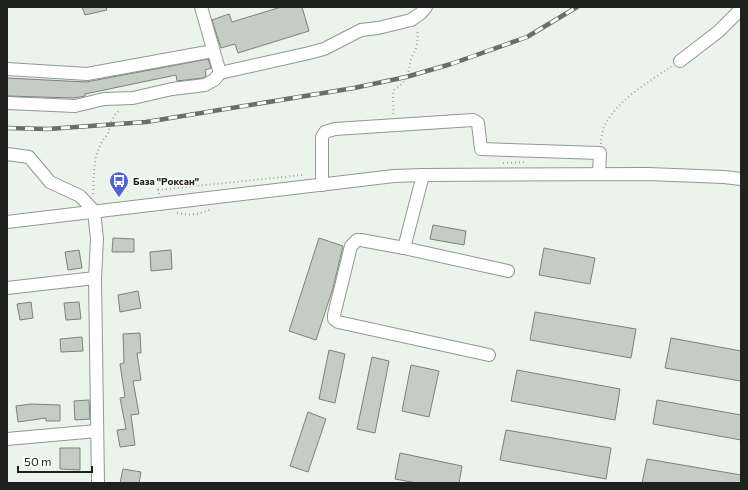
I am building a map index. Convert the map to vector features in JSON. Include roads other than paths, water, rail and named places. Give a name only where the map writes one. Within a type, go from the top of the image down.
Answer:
[{"type":"street","points":[[201,7],[220,73]]},
{"type":"street","points":[[7,103],[75,106],[104,99],[133,98],[172,89],[205,85],[214,80],[220,73],[324,49],[361,30],[411,20],[426,7]]},
{"type":"street","points":[[680,61],[719,31],[741,9]]},
{"type":"street","points":[[7,70],[87,74],[213,51]]},
{"type":"street","points":[[322,185],[322,137],[325,132],[334,129],[473,120],[478,123],[481,149],[600,153],[599,174]]},
{"type":"street","points":[[7,154],[29,157],[50,182],[80,196],[94,211],[97,239],[95,278],[98,483]]},
{"type":"street","points":[[404,248],[423,174]]},
{"type":"street","points":[[7,222],[394,176],[423,174],[648,174],[741,179]]},
{"type":"street","points":[[489,355],[338,322],[334,319],[334,315],[351,246],[356,240],[404,248],[508,271]]},
{"type":"street","points":[[7,288],[95,278]]},
{"type":"street","points":[[7,439],[97,431]]},
{"type":"railway","points":[[7,128],[48,129],[146,122],[354,88],[406,77],[451,64],[527,37],[577,7]]},
{"type":"place","name":"База \"Роксан\"","points":[[119,198]]}]
